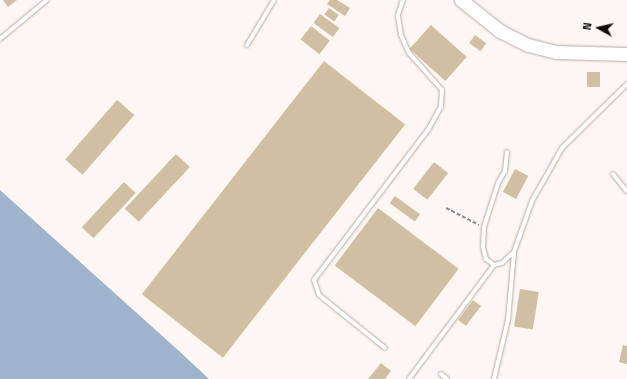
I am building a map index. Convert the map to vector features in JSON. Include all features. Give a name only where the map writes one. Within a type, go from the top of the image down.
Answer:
[{"type":"main road","points":[[462,0],[500,31],[528,45],[556,52],[627,54]]},
{"type":"lane","points":[[0,39],[47,0]]},
{"type":"lane","points":[[247,45],[274,0]]},
{"type":"lane","points":[[385,348],[319,295],[314,280],[428,130],[441,107],[442,90],[409,53],[401,35],[398,16],[403,0]]},
{"type":"lane","points":[[494,379],[508,320],[514,252],[532,201],[562,148],[627,84]]},
{"type":"lane","points":[[507,152],[505,171],[498,183],[484,227],[483,247],[486,259],[494,265],[502,264],[514,252]]},
{"type":"lane","points":[[613,174],[627,191]]},
{"type":"lane","points":[[409,379],[494,265]]},
{"type":"lane","points":[[441,374],[447,379]]},
{"type":"path","points":[[446,208],[484,227]]},
{"type":"water","points":[[0,190],[179,351],[209,379],[0,379]]},
{"type":"building","points":[[3,0],[17,0],[8,7]]},
{"type":"building","points":[[330,0],[337,0],[350,8],[345,16],[327,4]]},
{"type":"building","points":[[329,8],[339,15],[334,21],[324,15]]},
{"type":"building","points":[[320,14],[339,28],[333,37],[314,23]]},
{"type":"building","points":[[431,25],[467,57],[445,81],[410,49]]},
{"type":"building","points":[[311,26],[330,41],[319,54],[301,39]]},
{"type":"building","points":[[475,35],[486,43],[480,51],[469,43]]},
{"type":"building","points":[[324,61],[405,124],[223,358],[142,294]]},
{"type":"building","points":[[587,72],[600,72],[600,87],[587,87]]},
{"type":"building","points":[[117,100],[134,115],[83,175],[65,160]]},
{"type":"building","points":[[176,154],[190,167],[139,222],[125,209]]},
{"type":"building","points":[[434,162],[448,173],[427,200],[413,189]]},
{"type":"building","points":[[515,169],[528,176],[516,199],[503,192]]},
{"type":"building","points":[[124,182],[136,193],[93,238],[82,227]]},
{"type":"building","points":[[395,196],[420,214],[415,222],[390,203]]},
{"type":"building","points":[[378,208],[459,269],[415,326],[335,266]]},
{"type":"building","points":[[520,289],[539,292],[533,330],[514,327]]},
{"type":"building","points":[[473,300],[481,306],[466,326],[458,320]]},
{"type":"building","points":[[623,345],[627,346],[627,364],[619,362]]},
{"type":"building","points":[[381,363],[391,371],[385,379],[368,379]]}]
